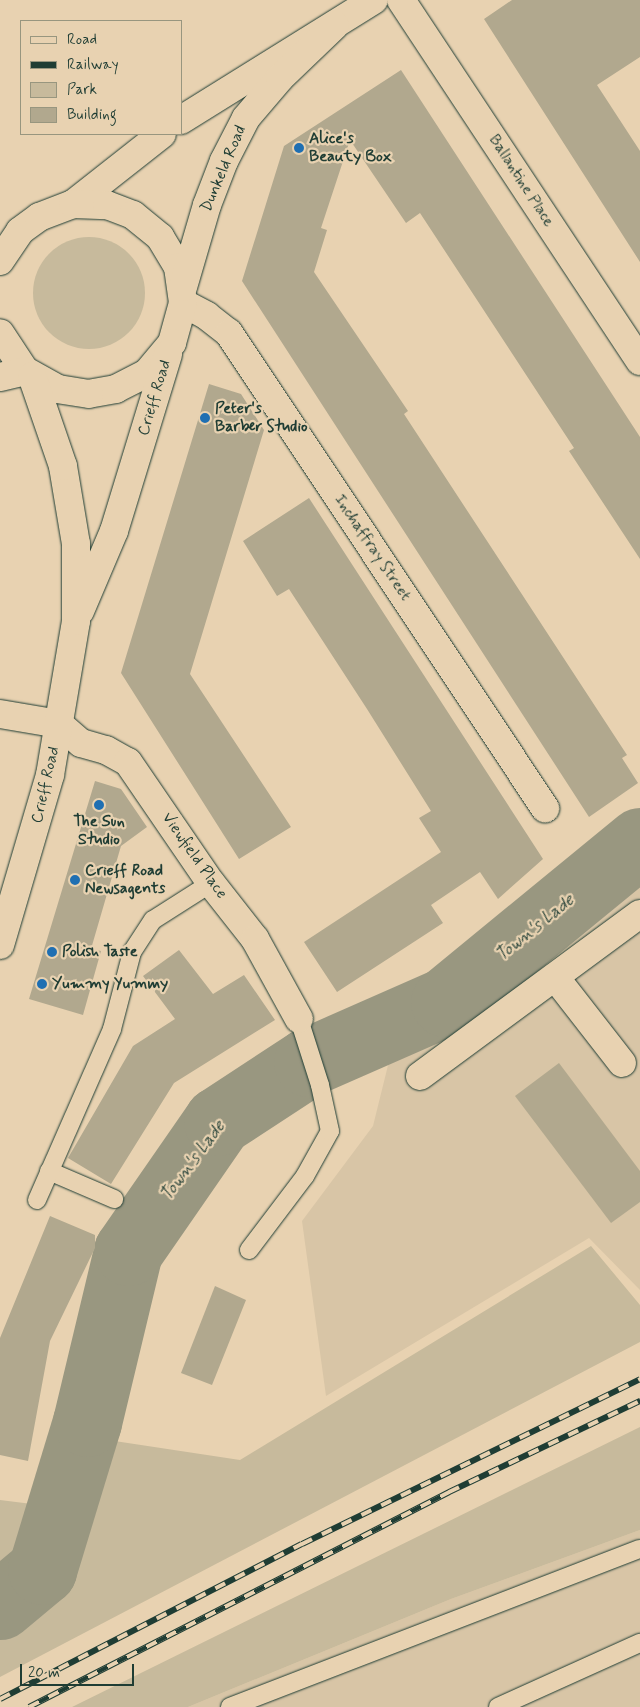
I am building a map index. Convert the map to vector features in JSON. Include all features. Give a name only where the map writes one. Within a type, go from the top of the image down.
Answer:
[{"type":"main road","name":"Dunkeld Road","points":[[182,119],[374,0]]},
{"type":"main road","name":"Ballantine Place","points":[[401,0],[640,362]]},
{"type":"main road","name":"Dunkeld Road","points":[[172,343],[207,205],[224,161],[246,118],[280,78],[335,25]]},
{"type":"main road","points":[[0,261],[20,231],[39,217],[72,204],[161,135]]},
{"type":"main road","points":[[72,204],[107,205],[133,215],[148,225],[171,252],[183,295]]},
{"type":"main road","name":"Inchaffray Street","points":[[183,295],[229,333],[545,808]]},
{"type":"main road","name":"Crieff Road","points":[[0,333],[63,466],[76,544],[76,621],[59,724],[36,830],[0,945]]},
{"type":"main road","points":[[19,375],[73,392],[116,389],[147,373],[172,343]]},
{"type":"main road","name":"Crieff Road","points":[[76,621],[114,531],[172,343]]},
{"type":"main road","points":[[0,714],[59,724]]},
{"type":"main road","name":"Viewfield Place","points":[[59,724],[81,743],[106,750],[128,762],[211,883],[255,939],[299,1019]]},
{"type":"main road","points":[[420,1076],[640,914]]},
{"type":"main road","points":[[555,977],[622,1063]]},
{"type":"lane","points":[[37,1200],[112,1030],[132,952],[153,920],[211,883]]},
{"type":"lane","points":[[249,1250],[305,1176],[330,1131],[320,1085],[305,1045],[299,1019]]},
{"type":"lane","points":[[50,1171],[114,1199]]},
{"type":"lane","points":[[230,1707],[640,1549]]},
{"type":"lane","points":[[498,1707],[640,1643]]},
{"type":"shaded area","points":[[640,861],[640,1290],[589,1238],[326,1396],[302,1221],[373,1126],[395,1037]]},
{"type":"shaded area","points":[[640,1530],[640,1707],[188,1707],[451,1599]]},
{"type":"green space","points":[[89,237],[110,241],[129,253],[141,272],[145,293],[141,314],[129,333],[110,345],[89,349],[68,345],[49,333],[37,314],[33,293],[37,272],[49,253],[68,241]]},
{"type":"green space","points":[[591,1246],[640,1305],[640,1342],[0,1677],[0,1500],[32,1504],[108,1440],[240,1460]]},
{"type":"green space","points":[[640,1427],[640,1530],[451,1599],[188,1707],[72,1707]]},
{"type":"building","points":[[512,0],[640,0],[640,57],[597,85],[640,151],[640,262],[484,19]]},
{"type":"building","points":[[401,70],[640,437],[640,559],[569,451],[574,448],[420,213],[406,223],[350,140],[321,228],[327,230],[314,272],[408,411],[404,414],[627,755],[622,758],[638,783],[589,817],[242,281],[284,146]]},
{"type":"building","points":[[209,384],[241,394],[264,430],[190,674],[291,827],[239,859],[121,673]]},
{"type":"building","points":[[309,498],[543,859],[498,899],[480,872],[431,905],[443,923],[337,992],[304,942],[441,852],[419,818],[431,811],[367,709],[289,589],[277,596],[243,541]]},
{"type":"building","points":[[95,781],[121,789],[147,827],[121,846],[91,949],[101,951],[83,1015],[29,999]]},
{"type":"building","points":[[179,950],[213,994],[244,975],[275,1020],[174,1083],[111,1184],[68,1158],[133,1046],[175,1019],[143,976]]},
{"type":"building","points":[[559,1063],[640,1171],[640,1202],[611,1223],[515,1096]]},
{"type":"building","points":[[50,1216],[95,1235],[95,1248],[50,1341],[28,1461],[0,1455],[0,1338]]},
{"type":"building","points":[[215,1286],[246,1300],[212,1385],[181,1373]]},
{"type":"waterway","name":"Town's Lade","points":[[0,1605],[42,1570],[87,1422],[128,1251],[218,1121],[308,1062],[445,1002],[640,842]]},
{"type":"railway","points":[[0,1699],[302,1544],[640,1379]]},
{"type":"railway","points":[[29,1707],[449,1492],[640,1401]]},
{"type":"place","name":"Alice's Beauty Box","points":[[299,148]]},
{"type":"place","name":"Peter's Barber Studio","points":[[205,418]]},
{"type":"place","name":"The Sun Studio","points":[[99,805]]},
{"type":"place","name":"Crieff Road Newsagents","points":[[75,880]]},
{"type":"place","name":"Polish Taste","points":[[52,952]]},
{"type":"place","name":"Yummy Yummy","points":[[42,984]]}]
